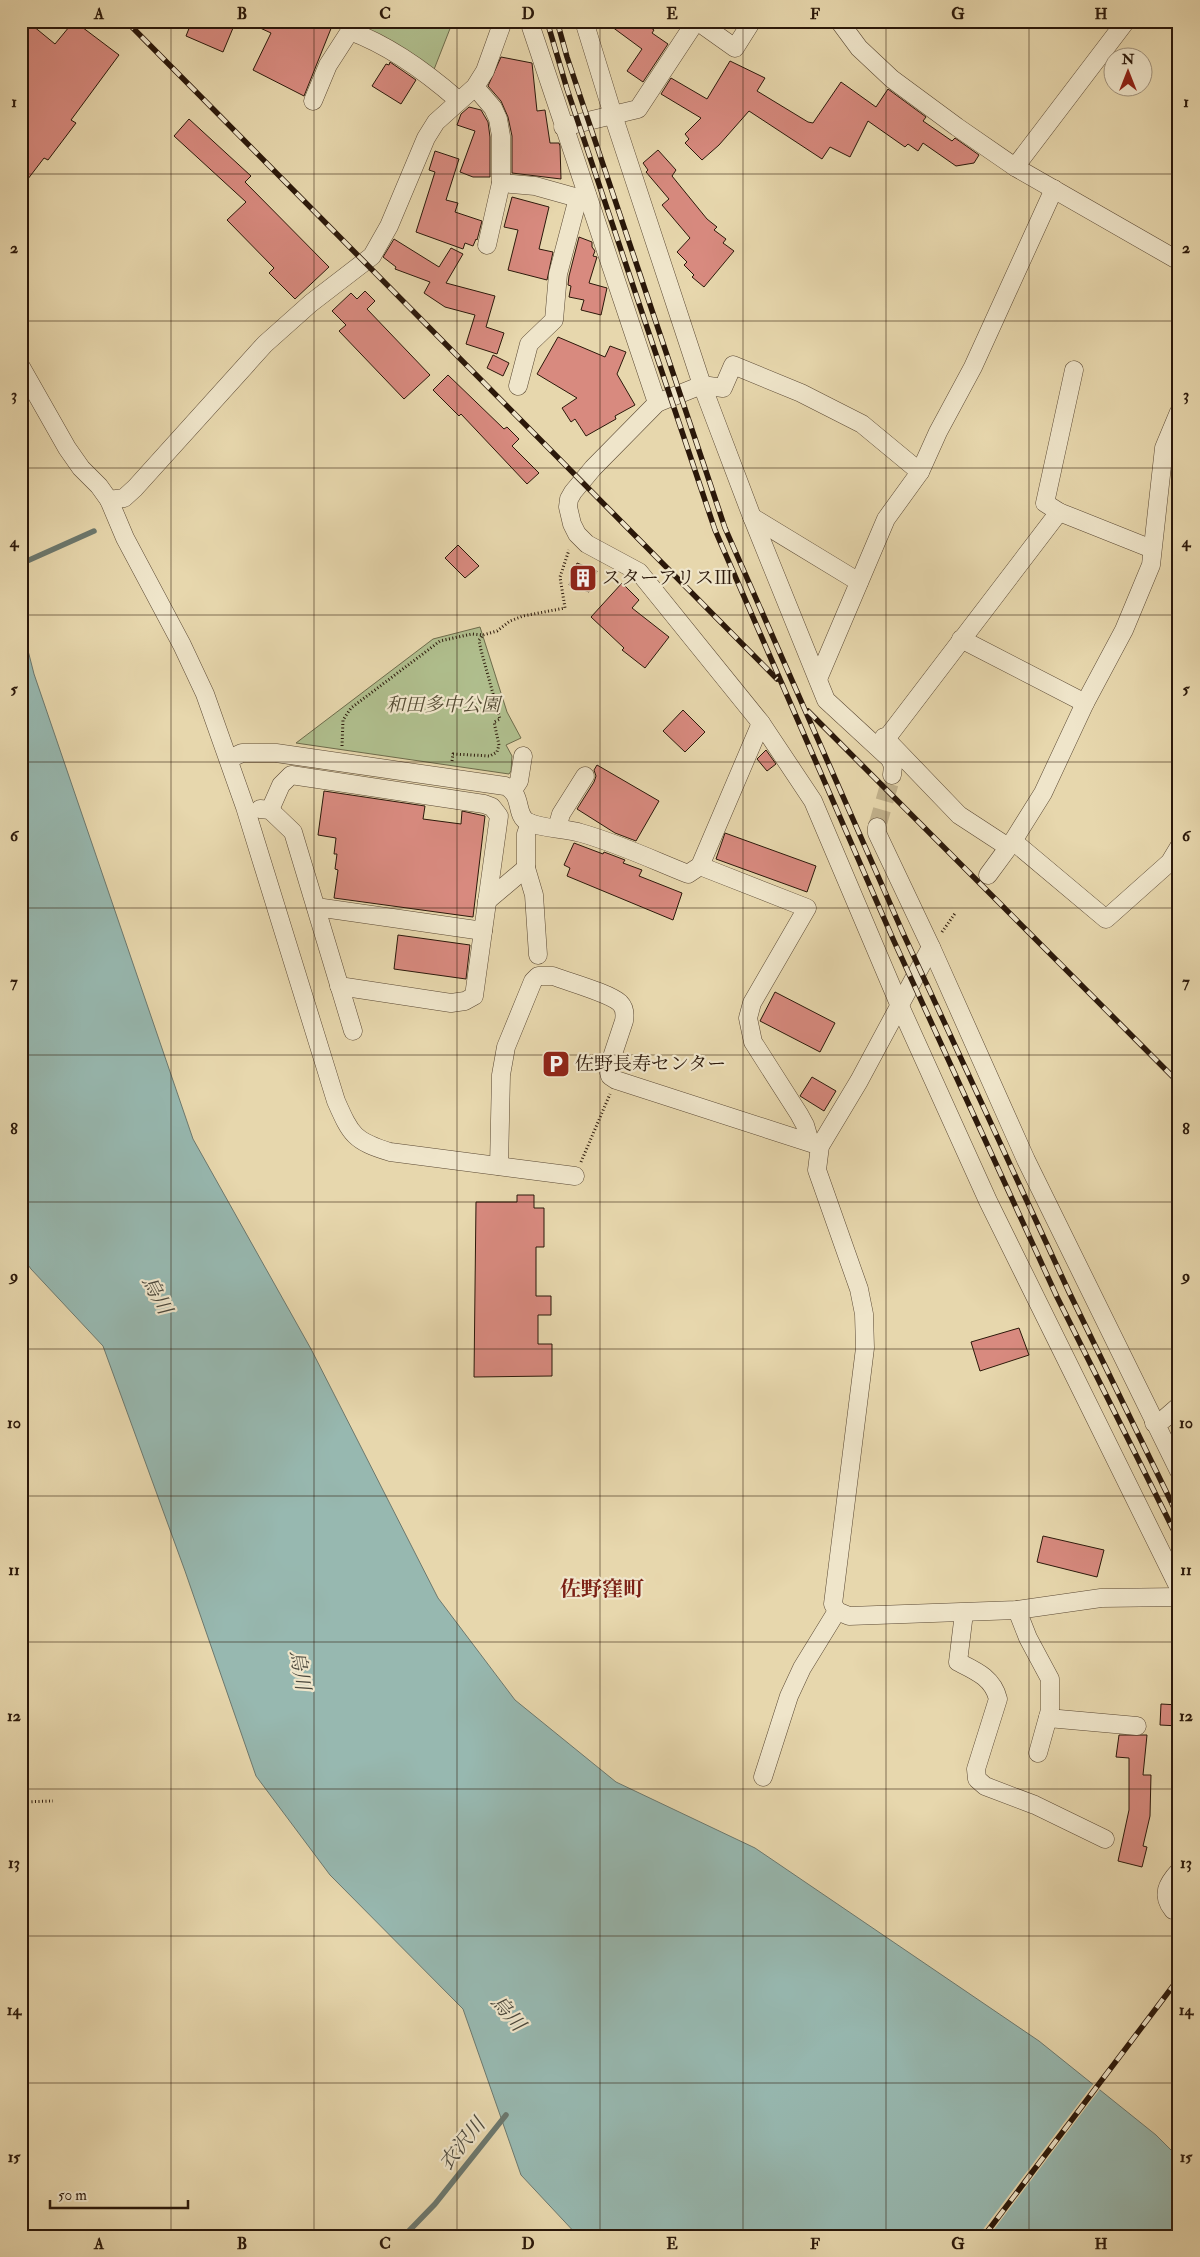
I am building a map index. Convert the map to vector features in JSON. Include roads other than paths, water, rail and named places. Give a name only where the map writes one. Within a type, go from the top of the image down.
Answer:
[{"type":"street","points":[[109,500],[124,498],[135,488],[265,344],[286,324],[372,256],[389,226],[426,138],[436,122],[475,86],[485,71],[503,21]]},
{"type":"street","points":[[529,21],[583,197],[657,403]]},
{"type":"street","points":[[584,21],[702,385],[752,517],[826,700],[890,759],[893,766],[892,774]]},
{"type":"street","points":[[563,127],[638,109],[696,21],[735,48],[752,21]]},
{"type":"street","points":[[839,21],[859,48],[892,79],[1015,167],[1179,261]]},
{"type":"street","points":[[1015,167],[1126,21]]},
{"type":"street","points":[[313,101],[328,65],[350,31],[371,39],[430,75],[458,100]]},
{"type":"street","points":[[475,86],[493,108],[498,119],[501,136],[501,183],[487,245]]},
{"type":"street","points":[[501,183],[535,186],[583,197]]},
{"type":"street","points":[[818,679],[886,519],[920,472],[938,432],[975,365],[1054,189]]},
{"type":"street","points":[[518,386],[529,344],[554,320],[558,274],[583,197]]},
{"type":"street","points":[[920,472],[862,424],[801,392],[733,365],[723,388],[702,385],[657,403],[581,481],[569,499],[569,516],[577,534],[587,544],[639,572],[761,723],[813,801],[899,1004],[988,1202],[1179,1588]]},
{"type":"street","points":[[21,367],[81,468],[99,486],[109,500],[124,538],[182,645],[205,694],[245,807],[336,1101],[348,1127],[366,1144],[390,1152],[575,1176]]},
{"type":"street","points":[[1074,370],[1045,503],[1059,512],[1152,549]]},
{"type":"street","points":[[988,875],[1043,793],[1085,702],[1124,630],[1151,565],[1164,448],[1179,412]]},
{"type":"street","points":[[886,739],[1059,512]]},
{"type":"street","points":[[752,517],[859,582]]},
{"type":"street","points":[[962,639],[1085,702]]},
{"type":"street","points":[[826,700],[849,708],[886,739],[959,815],[1010,844],[1106,919],[1170,862],[1179,847]]},
{"type":"street","points":[[229,759],[242,753],[276,753],[496,784],[514,790],[518,797],[522,815],[530,823],[581,833],[688,874],[700,866],[761,723]]},
{"type":"street","points":[[514,790],[519,781],[523,756]]},
{"type":"street","points":[[270,810],[281,785],[291,775],[484,804],[492,807],[499,816],[474,996],[465,1002],[451,1003],[339,986]]},
{"type":"street","points":[[557,828],[561,814],[585,776]]},
{"type":"street","points":[[245,807],[270,810],[293,832],[353,1031]]},
{"type":"street","points":[[530,823],[526,834],[526,868],[534,895],[538,955]]},
{"type":"street","points":[[877,827],[877,833],[931,947],[1026,1160],[1165,1435],[1179,1471]]},
{"type":"street","points":[[700,866],[806,908],[752,1003],[748,1018],[754,1042],[799,1114],[815,1144],[817,1170],[847,1253],[864,1314],[865,1348],[833,1604],[836,1611],[849,1616],[1017,1610],[1101,1598],[1179,1597]]},
{"type":"street","points":[[487,901],[526,868]]},
{"type":"street","points":[[316,907],[482,931]]},
{"type":"street","points":[[815,1144],[859,1081],[931,947]]},
{"type":"street","points":[[499,1166],[501,1075],[506,1047],[533,981],[538,976],[553,976],[614,999],[623,1007],[624,1021],[608,1069],[610,1076],[616,1080],[815,1144]]},
{"type":"street","points":[[1165,1435],[1164,1419],[1179,1406]]},
{"type":"street","points":[[1017,1610],[1028,1638],[1050,1679],[1048,1718],[1038,1753]]},
{"type":"street","points":[[763,1777],[768,1757],[798,1675],[836,1611]]},
{"type":"street","points":[[964,1612],[958,1662],[983,1675],[991,1682],[996,1690],[998,1699],[976,1769],[977,1779],[984,1786],[1035,1805],[1105,1839]]},
{"type":"street","points":[[1048,1718],[1137,1726]]},
{"type":"street","points":[[1179,1871],[1170,1882],[1166,1891],[1167,1902],[1173,1910],[1179,1910]]},
{"type":"water","name":"烏川","points":[[21,623],[34,674],[193,1139],[311,1349],[438,1598],[515,1700],[616,1782],[755,1848],[1039,2041],[1156,2135],[1179,2158],[1179,2236],[578,2236],[521,2175],[463,2009],[330,1875],[256,1776],[185,1571],[103,1346],[31,1269],[21,1255]]},
{"type":"waterway","points":[[21,567],[27,561],[94,531]]},
{"type":"waterway","name":"衣沢川","points":[[404,2236],[435,2204],[506,2115]]},
{"type":"tunnel","points":[[877,827],[892,775]]},
{"type":"railway","points":[[126,21],[777,679]]},
{"type":"railway","points":[[547,21],[567,89],[715,530],[893,939],[1057,1297],[1179,1541]]},
{"type":"railway","points":[[557,21],[567,57],[725,528],[903,933],[1069,1292],[1179,1518]]},
{"type":"railway","points":[[808,711],[1179,1083]]},
{"type":"railway","points":[[984,2236],[1179,1978]]},
{"type":"place","name":"スターアリスⅢ","points":[[583,578]]},
{"type":"place","name":"佐野長寿センター","points":[[556,1064]]},
{"type":"district","name":"佐野窪町","points":[[602,1589]]},
{"type":"park label","name":"和田多中公園","points":[[443,705]]}]
